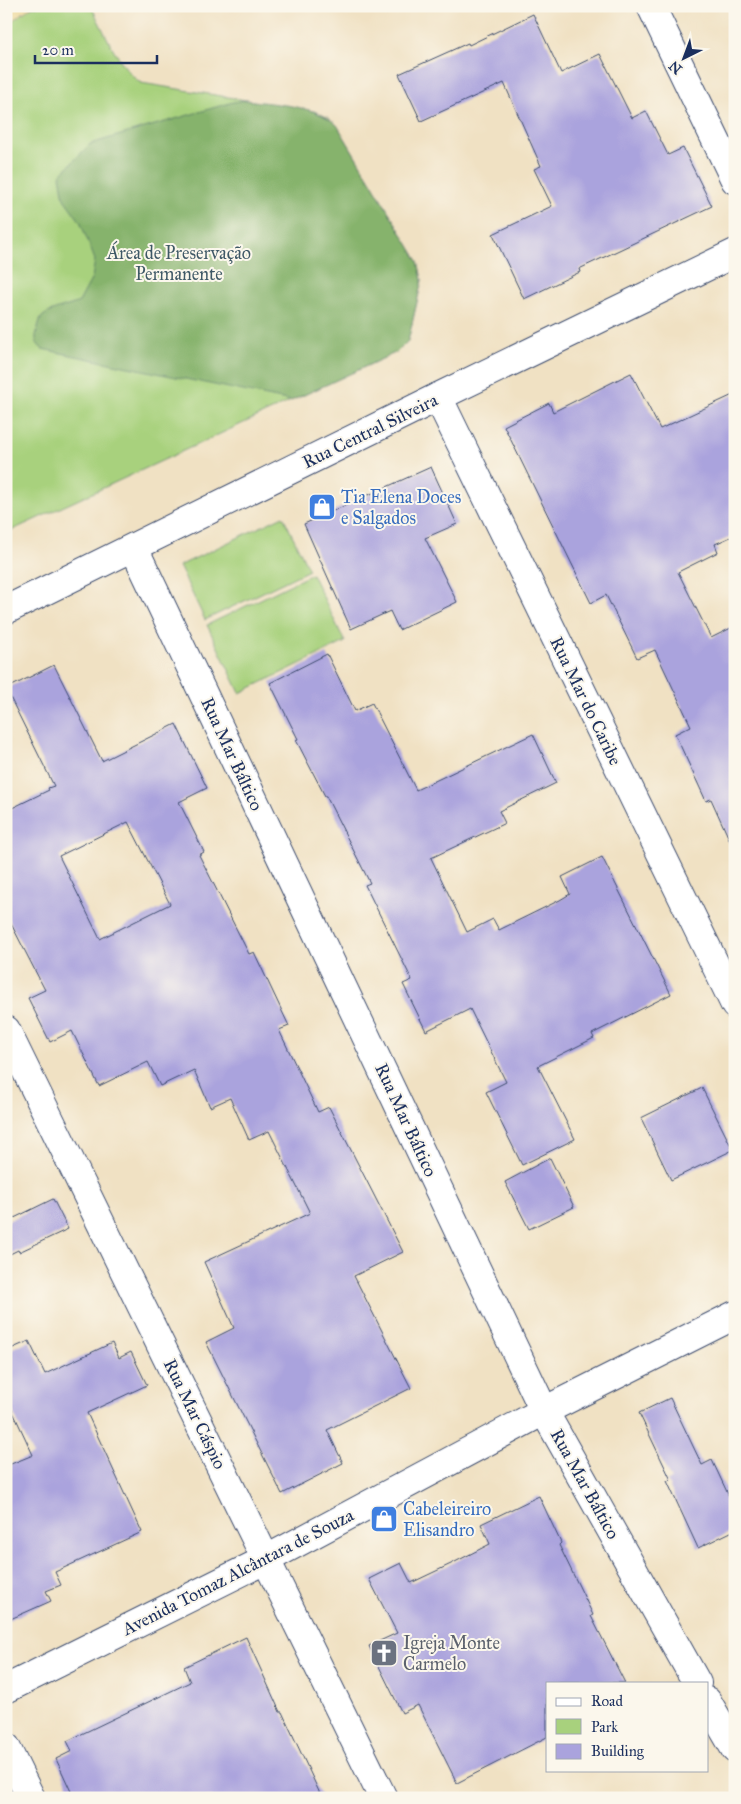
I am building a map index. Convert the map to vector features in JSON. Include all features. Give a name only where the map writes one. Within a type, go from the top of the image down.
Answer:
[{"type":"street","points":[[651,6],[735,180]]},
{"type":"street","name":"Rua Central Silveira","points":[[6,610],[735,253]]},
{"type":"street","name":"Rua Mar do Caribe","points":[[438,397],[735,1005]]},
{"type":"street","name":"Rua Mar Báltico","points":[[134,548],[544,1411],[696,1682]]},
{"type":"street","name":"Rua Mar Cáspio","points":[[6,1030],[383,1798]]},
{"type":"street","name":"Avenida Tomaz Alcântara de Souza","points":[[6,1689],[265,1560],[544,1411],[735,1315]]},
{"type":"street","points":[[708,1703],[735,1750]]},
{"type":"street","points":[[6,1747],[31,1798]]},
{"type":"green space","name":"Área de Preservação Permanente","points":[[6,6],[91,6],[119,58],[141,83],[314,111],[327,117],[337,125],[418,261],[422,280],[408,341],[397,352],[6,533]]},
{"type":"green space","points":[[247,100],[306,109],[327,118],[337,125],[418,261],[422,280],[408,341],[397,352],[291,401],[42,349],[37,344],[36,337],[42,317],[49,312],[79,302],[92,278],[95,260],[80,221],[64,199],[60,175],[90,144],[233,102]]},
{"type":"green space","points":[[283,516],[309,570],[205,620],[179,566]]},
{"type":"green space","points":[[312,574],[345,642],[240,693],[207,625]]},
{"type":"sand","points":[[6,6],[33,6],[6,25]]},
{"type":"building","points":[[533,14],[561,73],[600,54],[632,118],[646,111],[668,155],[683,148],[712,206],[579,269],[580,272],[524,299],[493,234],[552,206],[534,169],[541,166],[504,83],[421,121],[399,74],[468,43],[469,45]]},
{"type":"building","points":[[631,373],[660,429],[735,394],[735,535],[715,544],[718,552],[678,572],[711,638],[735,626],[735,852],[711,799],[706,801],[675,734],[691,726],[655,650],[637,658],[606,595],[591,603],[504,426],[549,403],[553,412]]},
{"type":"building","points":[[431,467],[457,524],[425,538],[457,602],[399,630],[390,611],[351,629],[304,524]]},
{"type":"building","points":[[327,654],[355,711],[372,703],[416,790],[533,734],[556,783],[499,811],[505,823],[431,858],[467,932],[493,919],[499,930],[560,900],[570,894],[562,877],[602,857],[671,994],[592,1034],[594,1038],[538,1066],[575,1139],[522,1165],[486,1092],[506,1082],[470,1009],[426,1031],[403,984],[412,980],[365,885],[370,883],[296,740],[298,739],[270,683]]},
{"type":"building","points":[[54,665],[102,761],[176,724],[207,788],[179,802],[204,852],[199,855],[249,954],[254,952],[289,1026],[279,1030],[318,1112],[329,1107],[403,1252],[354,1276],[411,1388],[327,1430],[343,1463],[282,1494],[206,1342],[234,1328],[204,1262],[310,1213],[269,1131],[249,1140],[230,1098],[210,1107],[194,1070],[160,1086],[148,1062],[99,1086],[72,1031],[50,1042],[28,998],[45,990],[6,914],[6,811],[54,786],[6,689]],"holes":[[[128,822],[170,904],[100,939],[59,856]]]},
{"type":"building","points":[[702,1088],[733,1150],[671,1180],[641,1118]]},
{"type":"building","points":[[550,1158],[574,1207],[529,1229],[505,1182]]},
{"type":"building","points":[[53,1199],[68,1229],[19,1252],[18,1250],[6,1256],[6,1222]]},
{"type":"building","points":[[29,1341],[45,1374],[112,1343],[119,1358],[131,1352],[147,1385],[87,1413],[142,1532],[55,1572],[61,1585],[46,1591],[51,1601],[6,1621],[6,1466],[33,1455],[6,1397],[6,1351]]},
{"type":"building","points":[[670,1398],[702,1465],[712,1460],[735,1509],[735,1530],[698,1548],[667,1481],[671,1480],[639,1413]]},
{"type":"building","points":[[539,1496],[561,1543],[559,1545],[593,1615],[591,1616],[624,1682],[546,1682],[546,1738],[457,1783],[418,1705],[402,1713],[369,1646],[397,1633],[369,1579],[401,1563],[411,1583],[453,1563],[490,1544],[481,1524]]},
{"type":"building","points":[[246,1637],[322,1798],[74,1798],[56,1759],[72,1751],[67,1741],[190,1682],[184,1667]]},
{"type":"place","name":"Tia Elena Doces e Salgados","points":[[322,507]]},
{"type":"place","name":"Cabeleireiro Elisandro","points":[[384,1519]]},
{"type":"place","name":"Igreja Monte Carmelo","points":[[384,1653]]}]
